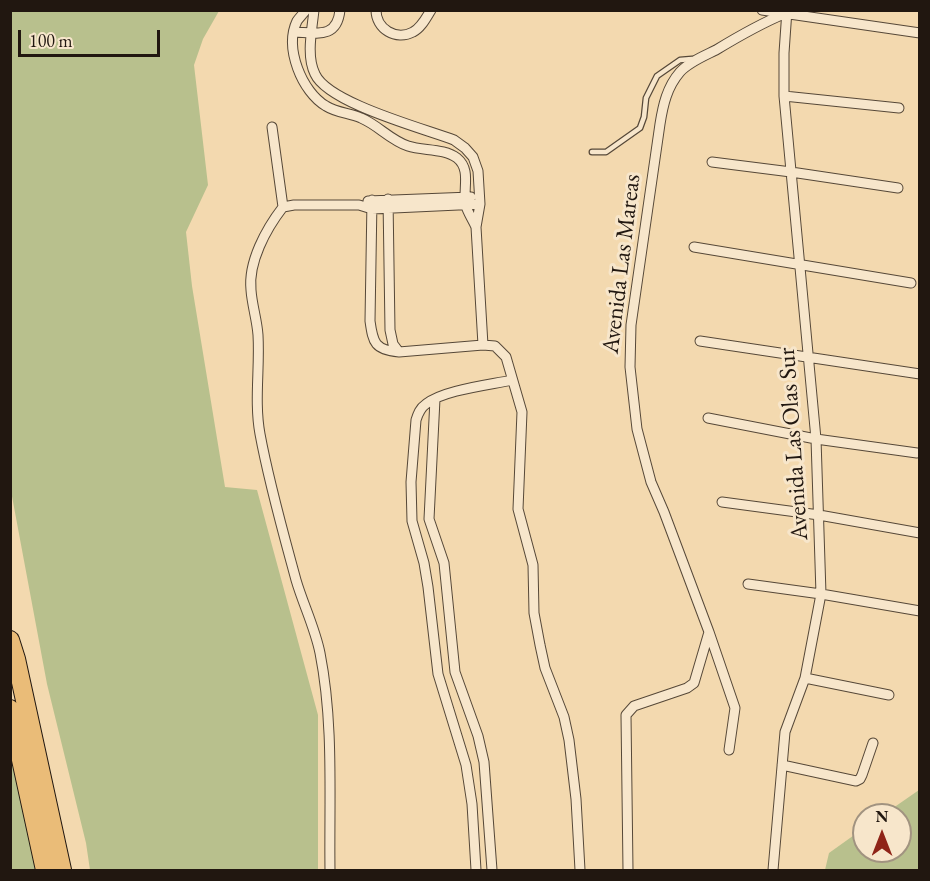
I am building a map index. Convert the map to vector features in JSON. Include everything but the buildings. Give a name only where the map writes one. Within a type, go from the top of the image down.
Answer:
[{"type":"highway","points":[[10,640],[19,669],[62,870]]},
{"type":"highway","points":[[10,709],[45,870]]},
{"type":"street","points":[[306,10],[294,32],[296,65],[301,79],[311,93],[325,106],[343,114],[360,117],[407,146],[456,156],[463,163],[466,174],[466,202],[476,227]]},
{"type":"street","points":[[314,10],[311,62],[314,74],[322,86],[350,103],[454,140],[473,157],[478,171],[480,201],[476,227],[483,345]]},
{"type":"street","points":[[294,32],[327,33],[335,28],[340,10]]},
{"type":"street","points":[[376,10],[376,18],[380,26],[395,35],[404,35],[419,28],[431,10]]},
{"type":"street","points":[[762,10],[920,33]]},
{"type":"street","name":"Avenida Las Mareas","points":[[729,750],[735,708],[709,632],[651,482],[637,429],[630,367],[631,325],[664,100],[680,72],[764,22],[787,12]]},
{"type":"street","name":"Avenida Las Olas Sur","points":[[773,870],[785,732],[805,678],[821,594],[816,439],[784,96],[787,12]]},
{"type":"street","points":[[784,96],[899,108]]},
{"type":"street","points":[[272,128],[283,207],[269,229],[255,259],[251,274],[250,289],[258,335],[257,414],[297,582],[320,651],[328,714],[330,870]]},
{"type":"street","points":[[712,162],[898,188]]},
{"type":"street","points":[[283,207],[480,201]]},
{"type":"street","points":[[388,204],[390,330],[393,344],[399,352]]},
{"type":"street","points":[[372,205],[370,321],[377,345],[387,351],[399,352],[495,346],[506,357],[522,412],[518,509],[533,565],[534,613],[545,668],[558,698],[567,729],[576,799],[580,870]]},
{"type":"street","points":[[694,247],[911,283]]},
{"type":"street","points":[[700,341],[920,374]]},
{"type":"street","points":[[476,870],[472,804],[466,765],[438,674],[424,563],[414,534],[411,507],[416,420],[426,404],[444,395],[512,380]]},
{"type":"street","points":[[435,399],[429,519],[444,563],[455,672],[478,736],[484,762],[492,870]]},
{"type":"street","points":[[708,418],[816,439],[917,453]]},
{"type":"street","points":[[722,502],[819,515],[920,533]]},
{"type":"street","points":[[748,584],[920,611]]},
{"type":"street","points":[[628,870],[626,715],[634,706],[687,688],[694,683],[709,632]]},
{"type":"street","points":[[438,674],[455,672]]},
{"type":"street","points":[[805,678],[889,695]]},
{"type":"street","points":[[782,765],[856,781],[862,775],[873,743]]},
{"type":"lane","points":[[592,152],[606,152],[640,128],[646,98],[657,76],[680,60],[701,58]]},
{"type":"green space","points":[[10,11],[219,11],[203,39],[194,65],[208,185],[186,232],[192,286],[225,487],[257,490],[318,715],[318,870],[90,870],[86,843],[47,684],[11,491]]},
{"type":"green space","points":[[10,694],[40,811],[53,870],[11,870]]},
{"type":"green space","points":[[919,790],[919,870],[825,870],[829,853],[852,837],[852,863],[912,863],[912,803],[900,803]]}]
